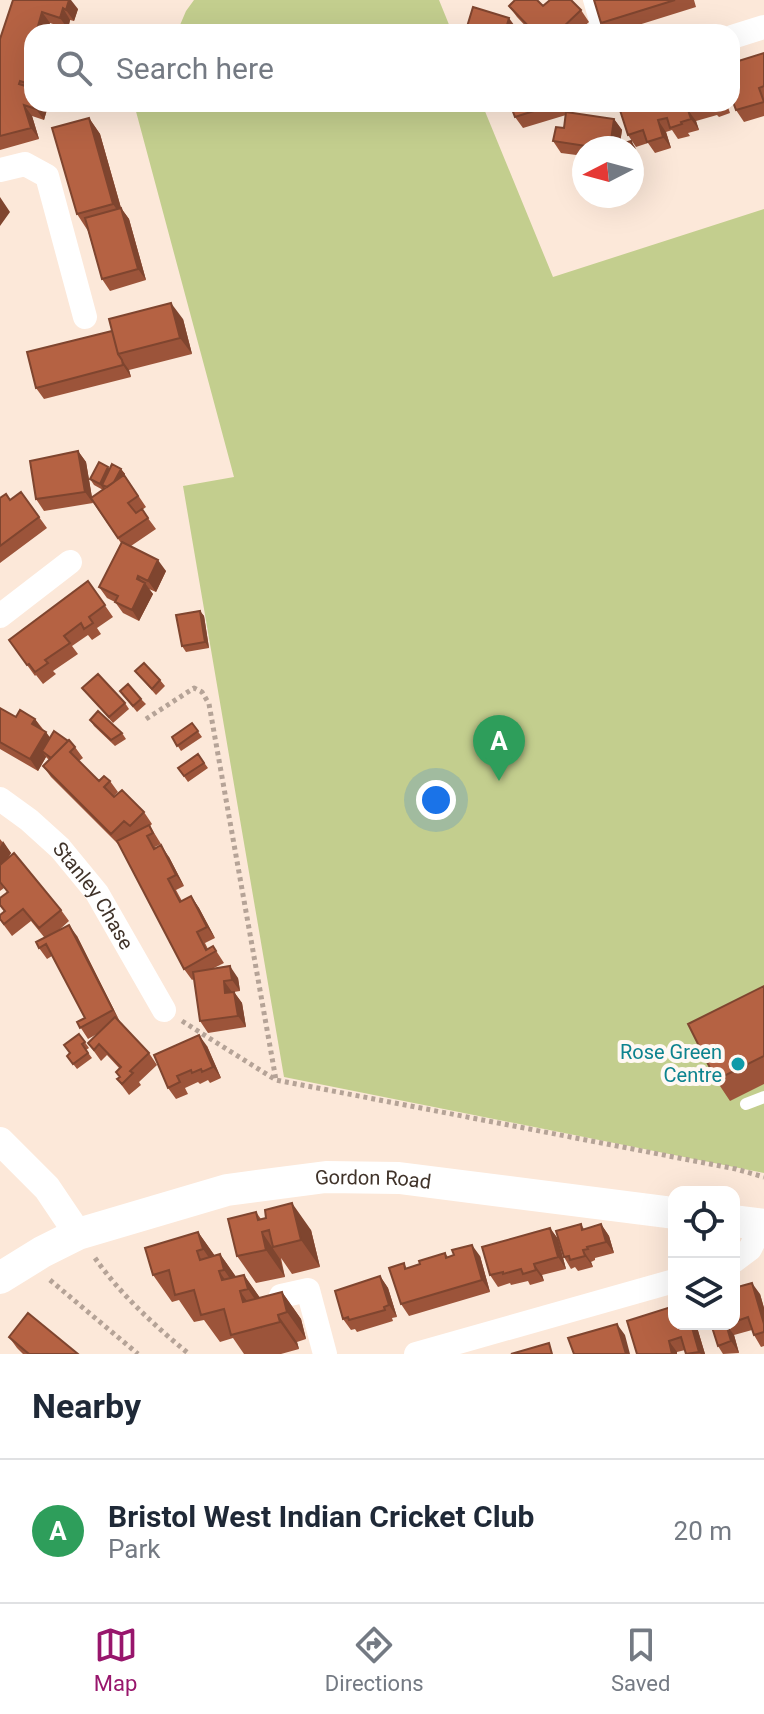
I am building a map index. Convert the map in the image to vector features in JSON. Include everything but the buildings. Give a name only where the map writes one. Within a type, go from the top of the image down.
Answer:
[{"type":"main road","name":"Gordon Road","points":[[0,1278],[78,1234],[227,1190],[326,1177],[399,1178],[668,1212]]},
{"type":"street","points":[[740,34],[764,27]]},
{"type":"street","points":[[0,170],[25,164],[47,176],[85,317]]},
{"type":"street","points":[[0,616],[70,562]]},
{"type":"street","name":"Stanley Chase","points":[[0,799],[60,848],[97,893],[164,1010]]},
{"type":"street","points":[[0,1141],[47,1188],[78,1234]]},
{"type":"street","points":[[738,1258],[750,1249],[753,1224]]},
{"type":"street","points":[[416,1354],[458,1348],[668,1283]]},
{"type":"street","points":[[281,1296],[308,1290],[325,1354]]},
{"type":"lane","points":[[589,0],[596,24]]},
{"type":"lane","points":[[746,1104],[764,1097]]},
{"type":"path","points":[[146,719],[194,688],[202,692],[209,704],[276,1080]]},
{"type":"path","points":[[164,1010],[276,1080],[764,1177]]},
{"type":"path","points":[[78,1234],[108,1276],[189,1354]]},
{"type":"path","points":[[57,1287],[138,1354]]},
{"type":"green space","points":[[194,0],[439,0],[449,24],[180,24]]},
{"type":"green space","points":[[136,112],[485,112],[553,277],[764,209],[764,1173],[284,1077],[183,486],[234,477]]},
{"type":"place","name":"Bristol West Indian Cricket Club","points":[[499,781]]},
{"type":"place","name":"Rose Green Centre","points":[[738,1064]]}]
